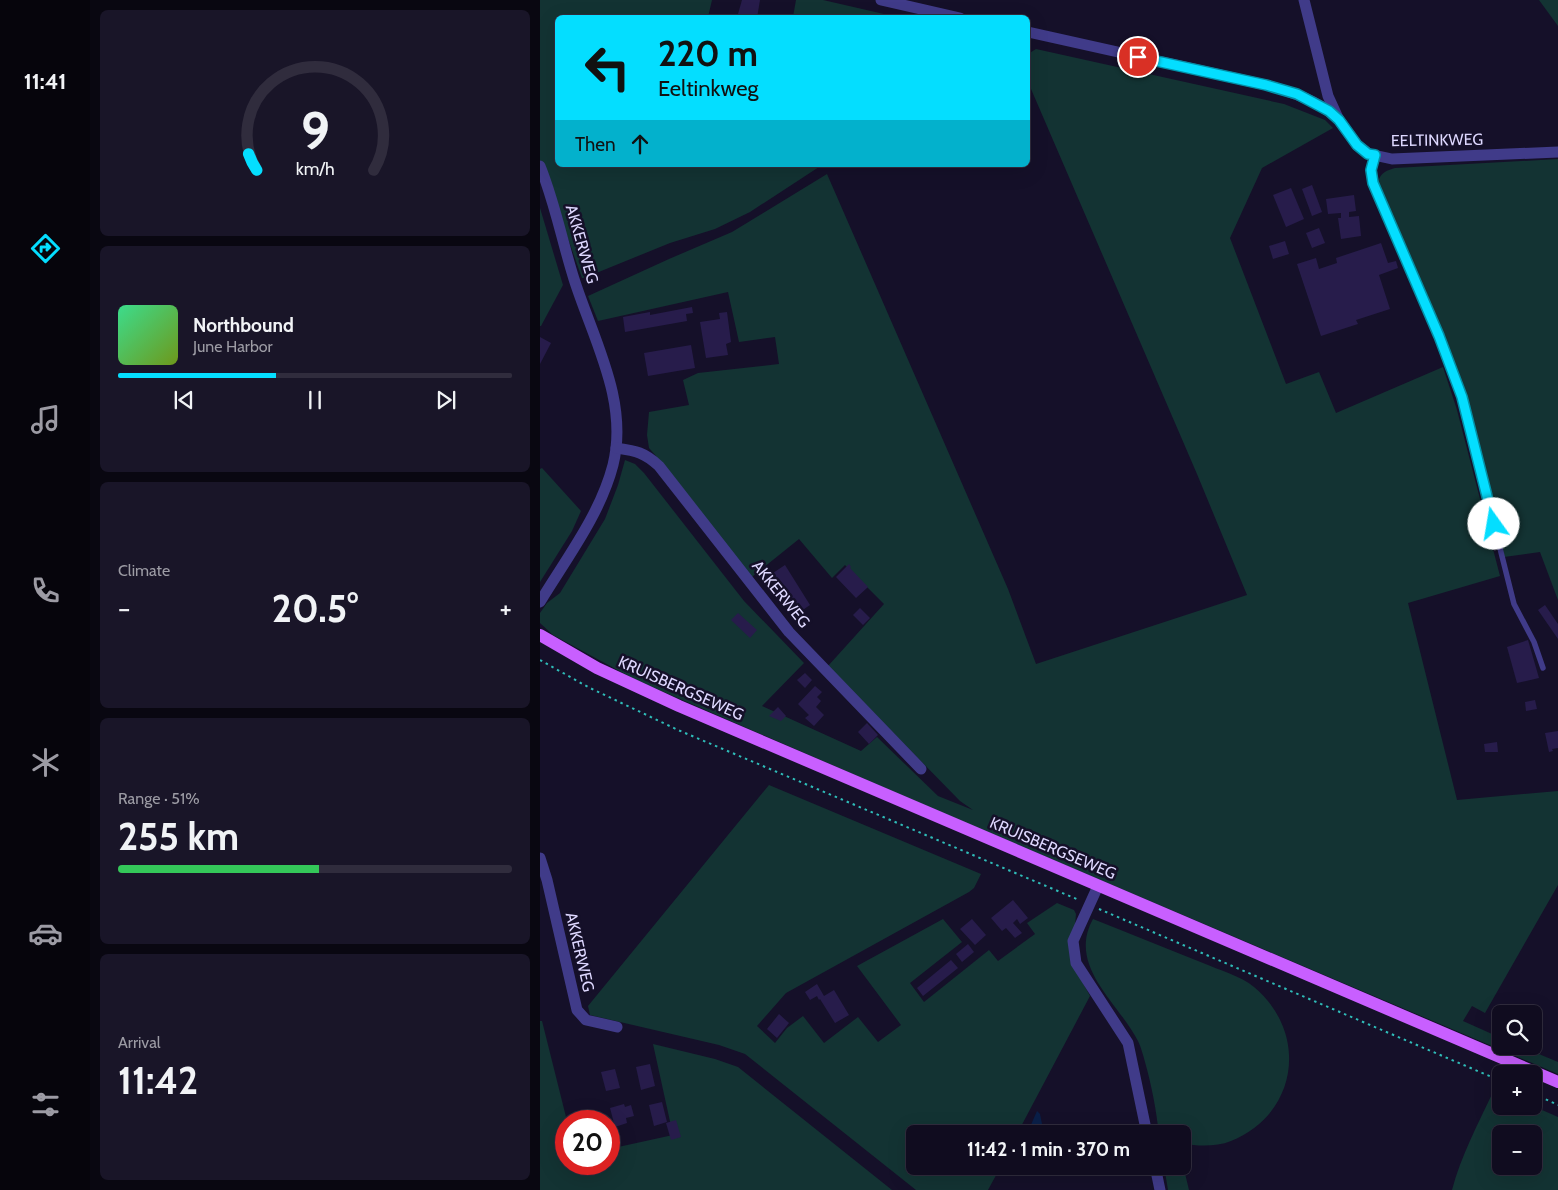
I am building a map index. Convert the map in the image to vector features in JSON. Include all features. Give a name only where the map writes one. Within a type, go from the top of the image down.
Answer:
[{"type":"main road","name":"KRUISBERGSEWEG","points":[[540,635],[596,668],[679,706],[1558,1082]]},
{"type":"street","points":[[881,0],[947,15]]},
{"type":"street","name":"EELTINKWEG","points":[[1304,0],[1328,96],[1339,120],[1357,145],[1368,154],[1392,159],[1558,152]]},
{"type":"street","points":[[1030,32],[1274,87],[1297,94],[1313,102],[1329,111],[1339,120]]},
{"type":"street","name":"AKKERWEG","points":[[540,166],[550,191],[574,278],[601,353],[615,399],[616,448],[612,467],[601,498],[589,522],[540,602]]},
{"type":"street","name":"AKKERWEG","points":[[616,448],[637,451],[647,455],[659,466],[789,632],[921,769]]},
{"type":"street","name":"AKKERWEG","points":[[540,858],[547,880],[577,1010],[586,1020],[617,1027]]},
{"type":"street","points":[[1098,886],[1088,904],[1074,942],[1076,963],[1128,1043],[1145,1125]]},
{"type":"street","points":[[1157,1175],[1160,1190]]},
{"type":"lane","points":[[1375,155],[1371,170],[1373,183],[1439,336],[1462,397],[1514,604],[1534,642],[1542,668]]},
{"type":"path","points":[[540,660],[588,687],[678,730],[1492,1076]]},
{"type":"path","points":[[1542,1098],[1558,1105]]},
{"type":"green space","points":[[540,0],[712,0],[708,15],[555,15],[555,167],[819,167],[750,212],[715,229],[670,243],[582,278],[540,160]]},
{"type":"green space","points":[[796,0],[823,0],[888,15],[793,15]]},
{"type":"green space","points":[[1539,0],[1558,0],[1558,26]]},
{"type":"green space","points":[[1036,49],[1284,104],[1325,120],[1333,128],[1262,168],[1230,238],[1286,384],[1319,372],[1336,413],[1443,367],[1457,410],[1500,576],[1408,603],[1457,800],[1558,791],[1558,885],[1485,1013],[1472,1006],[1463,1021],[1492,1034],[1492,1046],[966,823],[636,680],[553,635],[540,623],[540,613],[547,603],[560,593],[605,519],[625,460],[635,464],[744,601],[804,663],[762,706],[861,751],[877,737],[938,796],[973,810],[960,801],[828,666],[884,604],[845,565],[832,578],[799,539],[748,580],[691,508],[649,448],[647,435],[649,412],[689,405],[683,380],[698,373],[779,364],[775,337],[739,342],[728,292],[598,321],[588,296],[732,232],[827,174],[1008,589],[1036,664],[1247,595],[1197,474],[1030,87],[1030,53]]},
{"type":"green space","points":[[1558,159],[1558,600],[1540,552],[1504,557],[1470,417],[1455,371],[1378,182],[1384,172],[1395,168]]},
{"type":"green space","points":[[540,208],[563,285],[541,326],[540,326]]},
{"type":"green space","points":[[542,468],[581,511],[572,531],[540,582],[540,469]]},
{"type":"green space","points":[[769,785],[981,874],[974,888],[969,892],[786,993],[757,1026],[775,1043],[787,1028],[803,1016],[824,1043],[858,1017],[878,1042],[901,1025],[857,966],[943,919],[962,942],[910,983],[924,1002],[989,950],[998,961],[1035,934],[1027,923],[1057,903],[1074,910],[1076,914],[1073,948],[1077,972],[1090,996],[1022,1125],[906,1125],[906,1175],[996,1175],[988,1190],[916,1190],[745,1054],[719,1045],[590,1015],[588,1006]]},
{"type":"green space","points":[[1093,919],[1236,976],[1254,987],[1272,1006],[1283,1027],[1289,1049],[1288,1071],[1282,1093],[1271,1112],[1253,1129],[1231,1141],[1207,1146],[1191,1145],[1191,1125],[1158,1125],[1152,1089],[1139,1043],[1098,983],[1086,952],[1087,936]]},
{"type":"green space","points":[[540,1021],[542,1021],[564,1110],[555,1110],[555,1175],[620,1175],[620,1147],[673,1135],[653,1044],[715,1059],[738,1067],[892,1190],[540,1190]]},
{"type":"green space","points":[[1513,1055],[1541,1055],[1558,1062],[1558,1074],[1542,1067],[1542,1065],[1537,1065]]},
{"type":"green space","points":[[1492,1094],[1492,1115],[1542,1115],[1542,1110],[1558,1117],[1558,1190],[1452,1190],[1465,1152]]},
{"type":"green space","points":[[1166,1175],[1185,1175],[1189,1190],[1168,1190]]},
{"type":"water","points":[[1037,1111],[1040,1114],[1042,1125],[1031,1125]]},
{"type":"building","points":[[742,0],[760,0],[758,15],[738,14]]},
{"type":"building","points":[[1312,185],[1322,212],[1312,216],[1302,189]]},
{"type":"building","points":[[1291,188],[1304,219],[1286,227],[1273,195]]},
{"type":"building","points":[[1354,195],[1356,211],[1349,212],[1349,217],[1359,216],[1361,236],[1341,239],[1338,218],[1341,218],[1341,213],[1328,214],[1326,199]]},
{"type":"building","points":[[1319,228],[1325,243],[1312,248],[1306,233]]},
{"type":"building","points":[[1285,241],[1289,254],[1273,259],[1269,246]]},
{"type":"building","points":[[1381,243],[1388,263],[1396,261],[1398,268],[1379,275],[1390,309],[1356,320],[1358,324],[1321,336],[1297,264],[1316,258],[1319,269],[1337,263],[1336,258]]},
{"type":"building","points":[[692,307],[693,313],[686,314],[687,321],[625,332],[623,317],[650,312],[650,315]]},
{"type":"building","points":[[727,312],[731,342],[726,344],[728,355],[706,358],[700,322],[720,319],[719,313]]},
{"type":"building","points":[[540,337],[551,343],[540,364]]},
{"type":"building","points":[[691,345],[695,368],[648,376],[644,353]]},
{"type":"building","points":[[849,564],[850,568],[868,587],[856,598],[836,577]]},
{"type":"building","points":[[785,565],[810,605],[794,616],[767,577]]},
{"type":"building","points":[[1545,605],[1558,624],[1558,639],[1538,610]]},
{"type":"building","points":[[860,608],[870,618],[863,625],[853,615]]},
{"type":"building","points":[[738,613],[757,630],[750,638],[731,620]]},
{"type":"building","points":[[1528,640],[1539,678],[1517,683],[1507,647]]},
{"type":"building","points":[[805,673],[812,680],[805,688],[797,680]]},
{"type":"building","points":[[815,686],[822,692],[817,697],[821,701],[816,707],[824,715],[814,726],[805,718],[809,715],[798,704]]},
{"type":"building","points":[[1535,700],[1537,709],[1526,711],[1525,702]]},
{"type":"building","points":[[778,707],[786,716],[781,721],[769,716]]},
{"type":"building","points":[[867,723],[878,735],[869,744],[858,732]]},
{"type":"building","points":[[1558,731],[1558,748],[1552,749],[1553,751],[1549,752],[1545,733]]},
{"type":"building","points":[[1497,742],[1498,752],[1485,752],[1484,744]]},
{"type":"building","points":[[1013,900],[1028,918],[1020,924],[1017,919],[1013,923],[1022,933],[1015,938],[1006,928],[1002,931],[991,918]]},
{"type":"building","points":[[972,919],[986,935],[975,945],[960,929]]},
{"type":"building","points":[[968,944],[974,952],[962,962],[956,954]]},
{"type":"building","points":[[951,960],[958,968],[923,996],[917,988]]},
{"type":"building","points":[[817,984],[824,996],[834,990],[849,1015],[835,1023],[817,996],[810,1000],[805,992]]},
{"type":"building","points":[[779,1014],[789,1023],[777,1038],[767,1029]]},
{"type":"building","points":[[650,1064],[655,1086],[641,1090],[636,1067]]},
{"type":"building","points":[[615,1069],[620,1088],[606,1091],[601,1072]]},
{"type":"building","points":[[662,1102],[667,1122],[654,1126],[649,1105]]},
{"type":"building","points":[[624,1104],[625,1107],[631,1105],[634,1116],[626,1118],[627,1123],[620,1125],[620,1110],[611,1110],[610,1108]]},
{"type":"building","points":[[676,1120],[681,1137],[671,1140],[666,1123]]},
{"type":"route","points":[[1138,57],[1266,85],[1297,94],[1329,111],[1339,120],[1357,145],[1368,154],[1375,155],[1371,170],[1373,183],[1439,336],[1462,397],[1494,524]]}]
